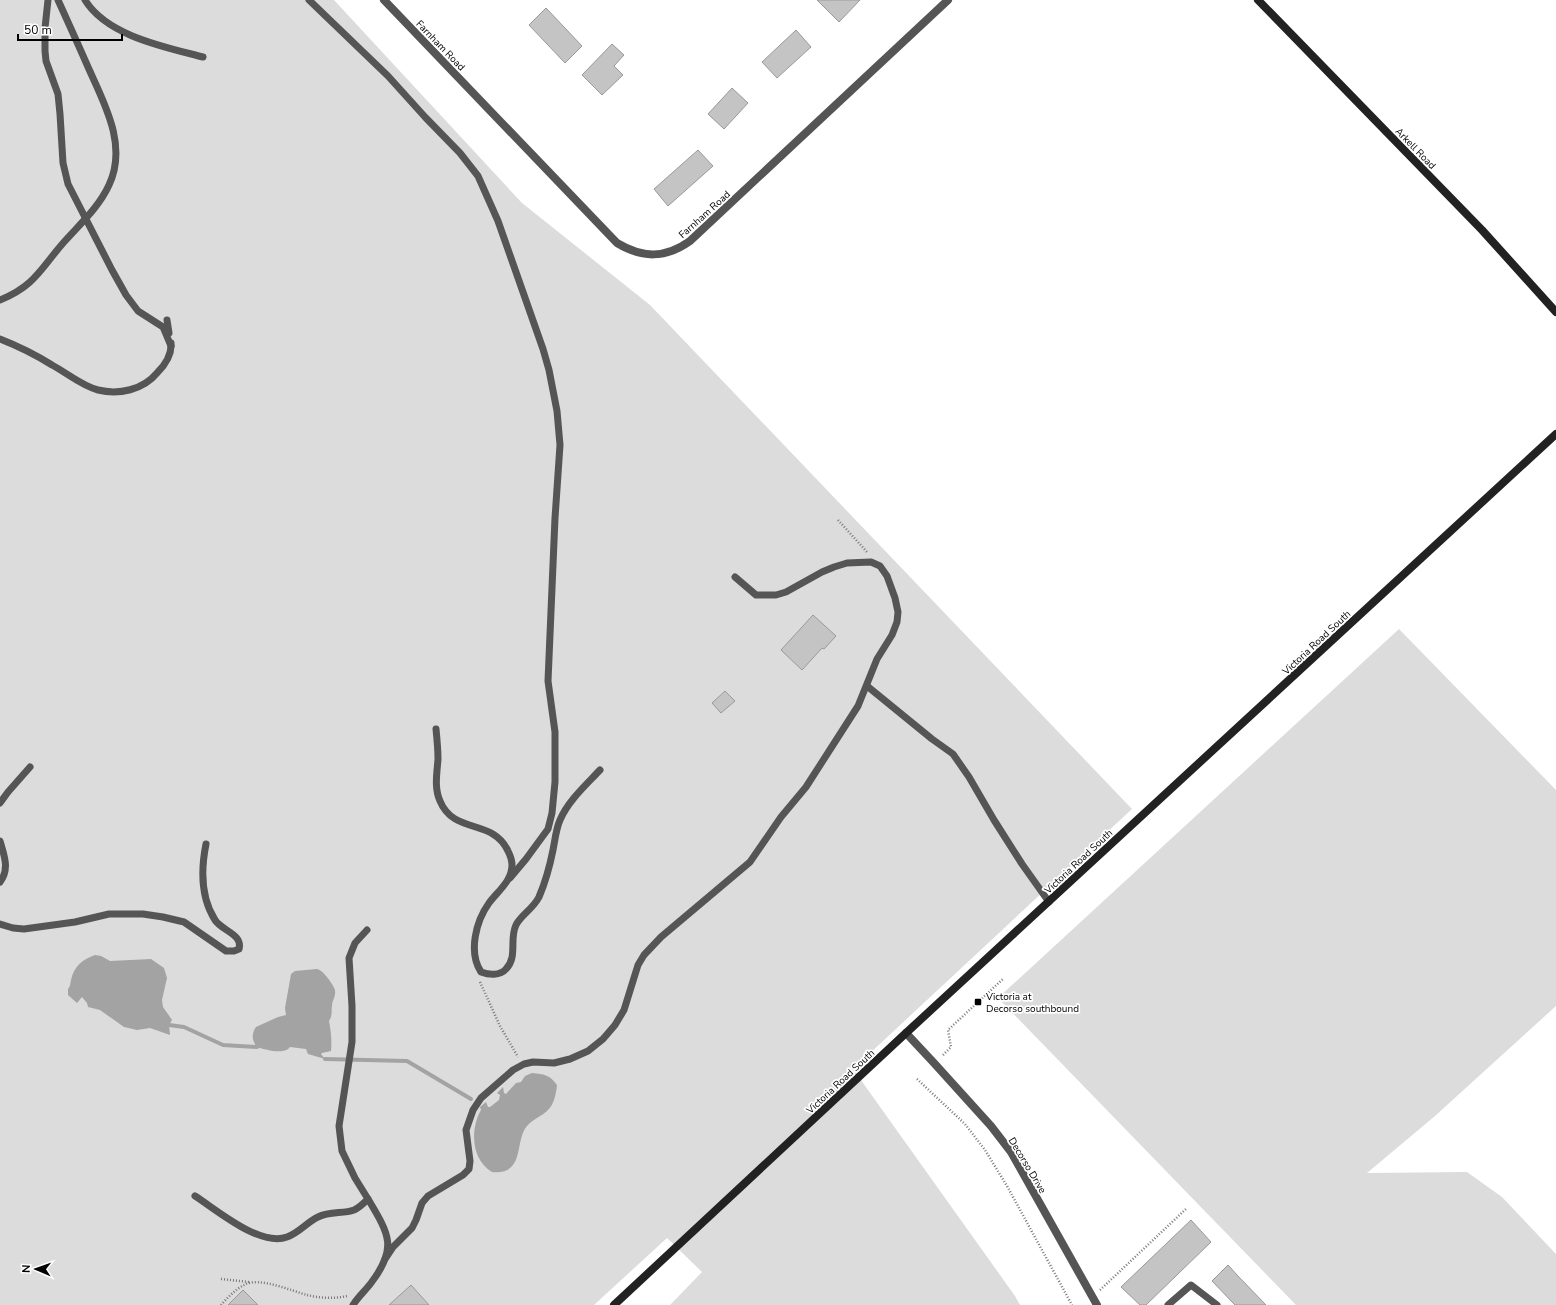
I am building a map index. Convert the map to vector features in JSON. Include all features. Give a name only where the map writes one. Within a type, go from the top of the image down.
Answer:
[{"type":"main road","name":"Arkell Road","points":[[1258,0],[1482,230],[1556,312]]},
{"type":"main road","name":"Victoria Road South","points":[[614,1305],[1556,434]]},
{"type":"street","name":"Farnham Road","points":[[384,0],[617,243],[628,250],[641,254],[654,255],[678,250],[690,242],[948,0]]},
{"type":"street","name":"Decorso Drive","points":[[906,1034],[991,1126],[1011,1152],[1097,1305]]},
{"type":"lane","points":[[48,0],[44,51],[59,103],[63,163],[68,184],[126,295],[138,311],[163,327],[171,346]]},
{"type":"lane","points":[[0,300],[21,290],[29,284],[86,218],[104,195],[110,184],[116,157],[114,130],[111,117],[58,0]]},
{"type":"lane","points":[[85,0],[98,15],[118,29],[135,38],[203,57]]},
{"type":"lane","points":[[309,0],[388,76],[460,153],[478,176],[498,221],[549,370],[560,445],[555,518],[548,680],[555,732],[555,782],[552,813],[548,829],[526,860],[482,914],[474,944],[475,959],[480,972],[496,974],[505,971],[510,964],[513,953],[514,931],[519,920],[529,911],[539,896],[546,876],[560,819],[573,800],[600,770]]},
{"type":"lane","points":[[0,339],[45,361],[83,384],[98,390],[121,392],[135,388],[152,379],[165,363],[170,355],[171,346],[167,320]]},
{"type":"lane","points":[[353,1305],[378,1272],[393,1247],[412,1228],[422,1203],[428,1196],[463,1175],[468,1169],[470,1161],[466,1130],[473,1110],[481,1098],[512,1070],[522,1065],[533,1062],[554,1063],[570,1060],[588,1051],[603,1039],[615,1025],[624,1010],[638,965],[644,955],[661,937],[750,862],[782,817],[806,787],[858,706],[877,659],[898,622],[898,612],[887,576],[880,566],[871,562],[847,563],[822,572],[794,588],[776,595],[756,595],[735,577]]},
{"type":"lane","points":[[867,686],[932,739],[953,754],[969,777],[1022,864],[1049,902]]},
{"type":"lane","points":[[436,729],[438,746],[436,776],[440,802],[452,817],[460,822],[494,833],[501,840],[511,858],[512,865],[510,878]]},
{"type":"lane","points":[[0,803],[30,767]]},
{"type":"lane","points":[[0,841],[7,868],[0,882]]},
{"type":"lane","points":[[0,924],[13,928],[24,929],[75,922],[109,914],[143,914],[184,922],[226,951],[234,951],[239,949],[240,945],[238,939],[218,925],[210,911],[206,899],[202,870],[206,844]]},
{"type":"lane","points":[[367,930],[355,943],[349,958],[352,1006],[352,1042],[340,1114],[339,1138],[348,1166],[380,1218],[389,1240],[389,1247],[385,1259]]},
{"type":"lane","points":[[195,1196],[244,1229],[267,1239],[287,1238],[309,1222],[325,1214],[353,1210],[368,1199]]},
{"type":"lane","points":[[1168,1305],[1191,1285],[1217,1305]]},
{"type":"path","points":[[838,520],[880,566]]},
{"type":"path","points":[[475,959],[481,986],[522,1065]]},
{"type":"path","points":[[943,1055],[951,1047],[948,1030],[1004,978]]},
{"type":"path","points":[[916,1079],[965,1124],[985,1150],[1007,1186],[1072,1305]]},
{"type":"path","points":[[1092,1297],[1187,1208]]},
{"type":"path","points":[[221,1279],[266,1283],[308,1295],[324,1297],[349,1295]]},
{"type":"path","points":[[221,1305],[244,1284],[252,1282]]},
{"type":"shaded area","points":[[0,0],[334,0],[522,203],[650,305],[1132,809],[853,1069],[1020,1305],[670,1305],[702,1272],[667,1238],[594,1305],[0,1305]]},
{"type":"shaded area","points":[[1399,629],[1556,790],[1556,1006],[1435,1116],[1367,1173],[1467,1172],[1502,1197],[1556,1254],[1556,1305],[1296,1305],[998,998]]},
{"type":"shaded area","points":[[95,955],[101,956],[110,961],[151,959],[164,968],[167,978],[162,1000],[163,1007],[172,1020],[169,1025],[170,1035],[150,1028],[137,1030],[124,1027],[100,1010],[88,1007],[87,1003],[82,997],[77,1003],[68,995],[68,989],[74,971],[83,961]]},
{"type":"shaded area","points":[[317,969],[328,978],[335,990],[329,1021],[331,1051],[321,1054],[325,1059],[308,1054],[306,1049],[290,1047],[284,1051],[275,1051],[257,1047],[253,1037],[253,1032],[256,1027],[286,1015],[285,1008],[291,974],[295,971]]},
{"type":"shaded area","points":[[532,1073],[546,1076],[552,1079],[557,1085],[553,1103],[547,1111],[532,1121],[523,1132],[515,1163],[503,1172],[492,1172],[485,1167],[480,1160],[474,1144],[475,1126],[481,1110],[480,1107],[486,1102],[488,1107],[490,1107],[499,1100],[500,1095],[497,1093],[503,1087],[504,1093],[506,1094],[516,1083],[521,1082],[525,1076]]},
{"type":"building","points":[[817,0],[860,0],[839,22]]},
{"type":"building","points":[[546,8],[582,46],[565,63],[529,25]]},
{"type":"building","points":[[796,30],[811,47],[777,78],[762,62]]},
{"type":"building","points":[[612,44],[624,55],[614,66],[623,75],[602,95],[582,75]]},
{"type":"building","points":[[732,88],[748,103],[724,129],[708,114]]},
{"type":"building","points":[[698,150],[713,166],[668,206],[654,189]]},
{"type":"building","points":[[813,615],[836,636],[824,649],[822,648],[802,670],[781,650]]},
{"type":"building","points":[[725,691],[735,701],[721,713],[712,703]]},
{"type":"building","points":[[1191,1220],[1211,1242],[1146,1305],[1140,1305],[1121,1287]]},
{"type":"building","points":[[1228,1265],[1266,1305],[1235,1305],[1212,1281]]},
{"type":"building","points":[[411,1285],[429,1305],[389,1305]]},
{"type":"building","points":[[243,1290],[258,1305],[228,1305]]},
{"type":"waterway","points":[[169,1025],[184,1027],[223,1045],[257,1047]]},
{"type":"waterway","points":[[325,1059],[407,1061],[471,1099]]},
{"type":"place","name":"Victoria at Decorso southbound","points":[[978,1002]]}]
